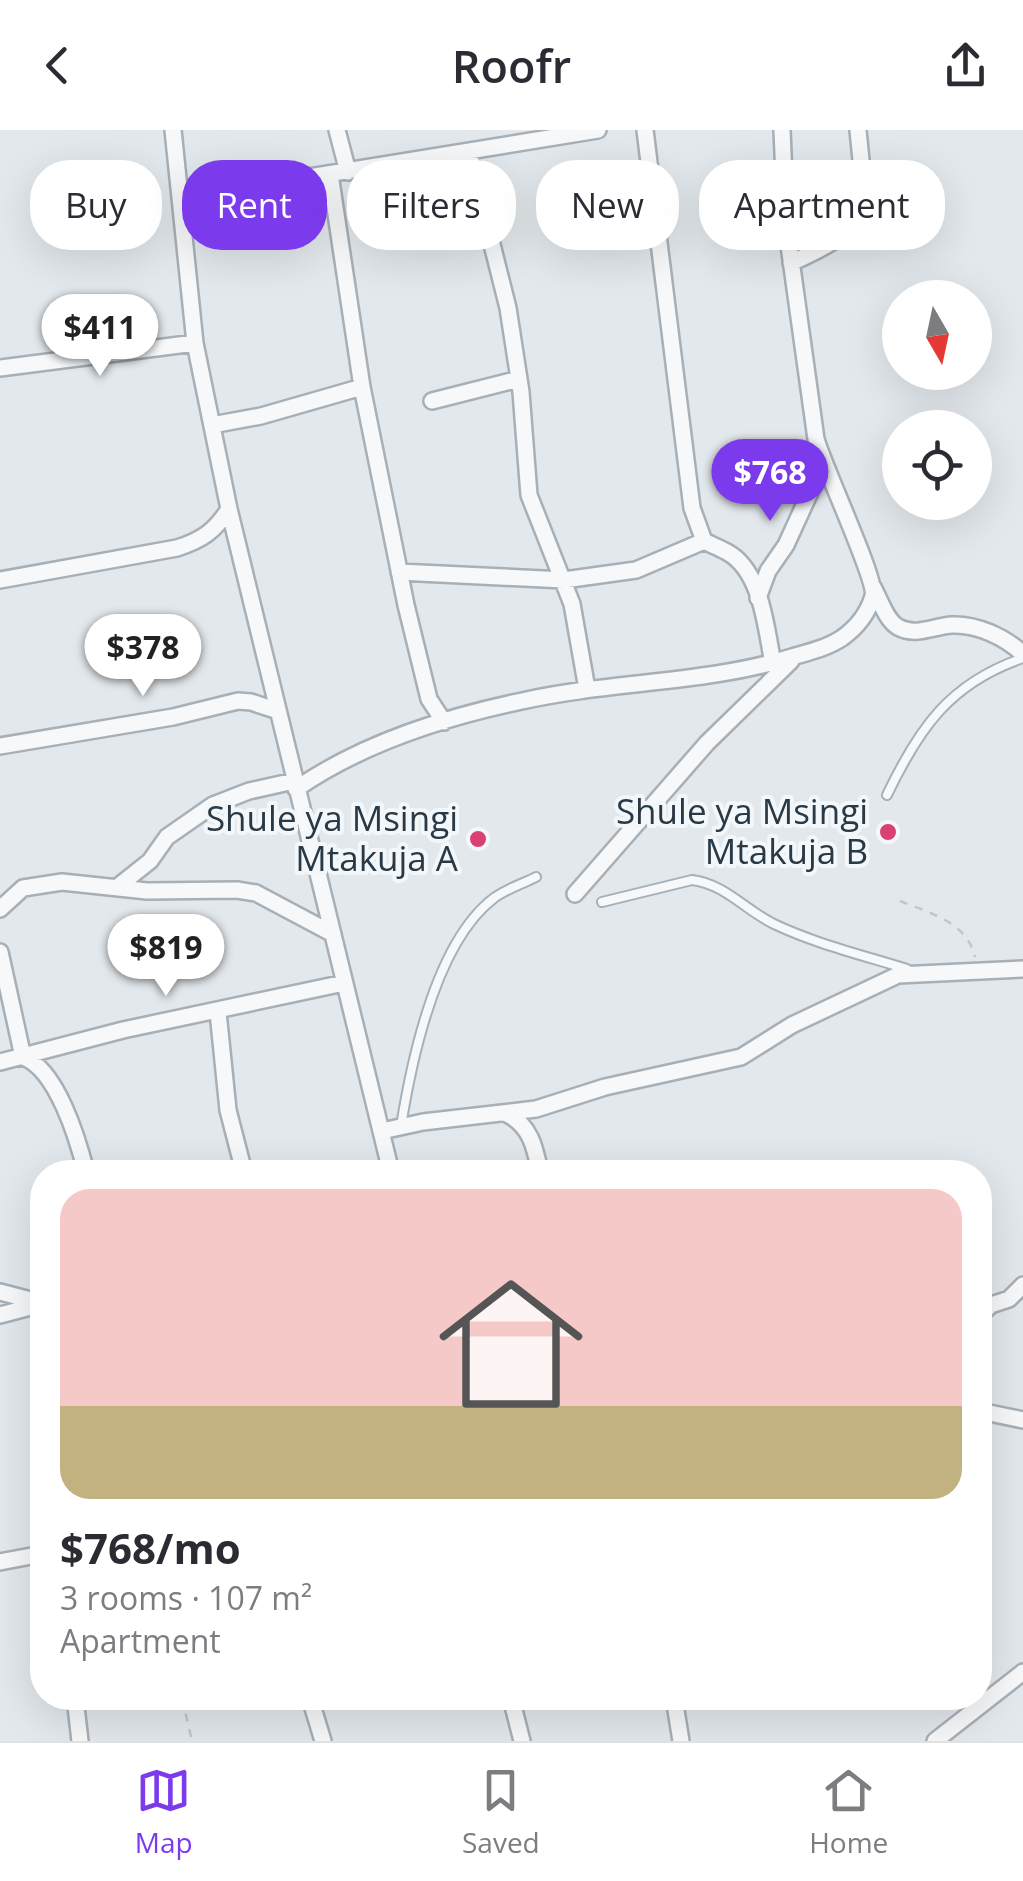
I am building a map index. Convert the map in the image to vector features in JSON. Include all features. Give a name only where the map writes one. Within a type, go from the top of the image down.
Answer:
[{"type":"street","points":[[174,130],[195,344],[295,785],[389,1160]]},
{"type":"street","points":[[337,130],[347,168]]},
{"type":"street","points":[[424,160],[598,130]]},
{"type":"street","points":[[646,130],[692,508],[704,541],[739,562],[758,598],[772,663]]},
{"type":"street","points":[[782,130],[791,263],[807,390],[823,464],[874,587],[888,616],[899,627],[925,632],[952,625],[990,632],[1023,656]]},
{"type":"street","points":[[791,263],[820,250],[858,221],[864,205],[858,130]]},
{"type":"street","points":[[469,153],[508,308],[520,379],[529,495],[564,580],[578,629],[587,689]]},
{"type":"street","points":[[180,198],[347,172]]},
{"type":"street","points":[[330,174],[362,387],[399,572],[430,699],[444,722]]},
{"type":"street","points":[[0,368],[195,344]]},
{"type":"street","points":[[432,400],[520,379]]},
{"type":"street","points":[[212,424],[261,416],[362,387]]},
{"type":"street","points":[[758,598],[823,464]]},
{"type":"street","points":[[1,576],[178,548],[216,530],[230,509]]},
{"type":"street","points":[[399,572],[564,580],[646,567],[704,541]]},
{"type":"street","points":[[116,888],[150,861],[167,837],[214,805],[249,790],[295,785],[343,761],[444,722],[521,701],[704,676],[798,655],[830,644],[859,624],[874,587]]},
{"type":"street","points":[[575,894],[707,743],[798,655]]},
{"type":"street","points":[[0,746],[174,718],[238,701],[278,711]]},
{"type":"street","points":[[0,909],[15,892],[62,882],[159,891],[209,888],[256,894],[333,934]]},
{"type":"street","points":[[0,952],[24,1057]]},
{"type":"street","points":[[382,1132],[548,1106],[622,1083],[741,1056],[886,980],[916,972],[979,974],[1023,969]]},
{"type":"street","points":[[0,1062],[123,1030],[344,984]]},
{"type":"street","points":[[218,1012],[228,1110],[241,1160]]},
{"type":"street","points":[[24,1057],[35,1061],[50,1082],[68,1115],[82,1160]]},
{"type":"street","points":[[507,1114],[519,1120],[526,1130],[537,1160]]},
{"type":"street","points":[[992,1305],[1009,1299],[1023,1285]]},
{"type":"street","points":[[0,1292],[30,1301]]},
{"type":"street","points":[[0,1315],[30,1307]]},
{"type":"street","points":[[992,1414],[1023,1420]]},
{"type":"street","points":[[0,1562],[30,1556]]},
{"type":"street","points":[[992,1696],[1023,1672]]},
{"type":"street","points":[[76,1710],[80,1741]]},
{"type":"street","points":[[314,1710],[323,1741]]},
{"type":"street","points":[[514,1710],[522,1741]]},
{"type":"street","points":[[676,1710],[681,1741]]},
{"type":"street","points":[[935,1741],[975,1710]]},
{"type":"lane","points":[[887,795],[918,735],[934,715],[991,670],[1023,656]]},
{"type":"lane","points":[[401,1126],[436,984],[458,942],[482,908],[496,896],[536,877]]},
{"type":"lane","points":[[602,902],[692,880],[706,882],[768,921],[808,939],[916,972]]},
{"type":"path","points":[[900,902],[946,919],[956,928],[972,945],[979,974]]},
{"type":"path","points":[[185,1710],[192,1741]]},
{"type":"place","name":"Shule ya Msingi Mtakuja B","points":[[888,832]]},
{"type":"place","name":"Shule ya Msingi Mtakuja A","points":[[478,839]]}]
